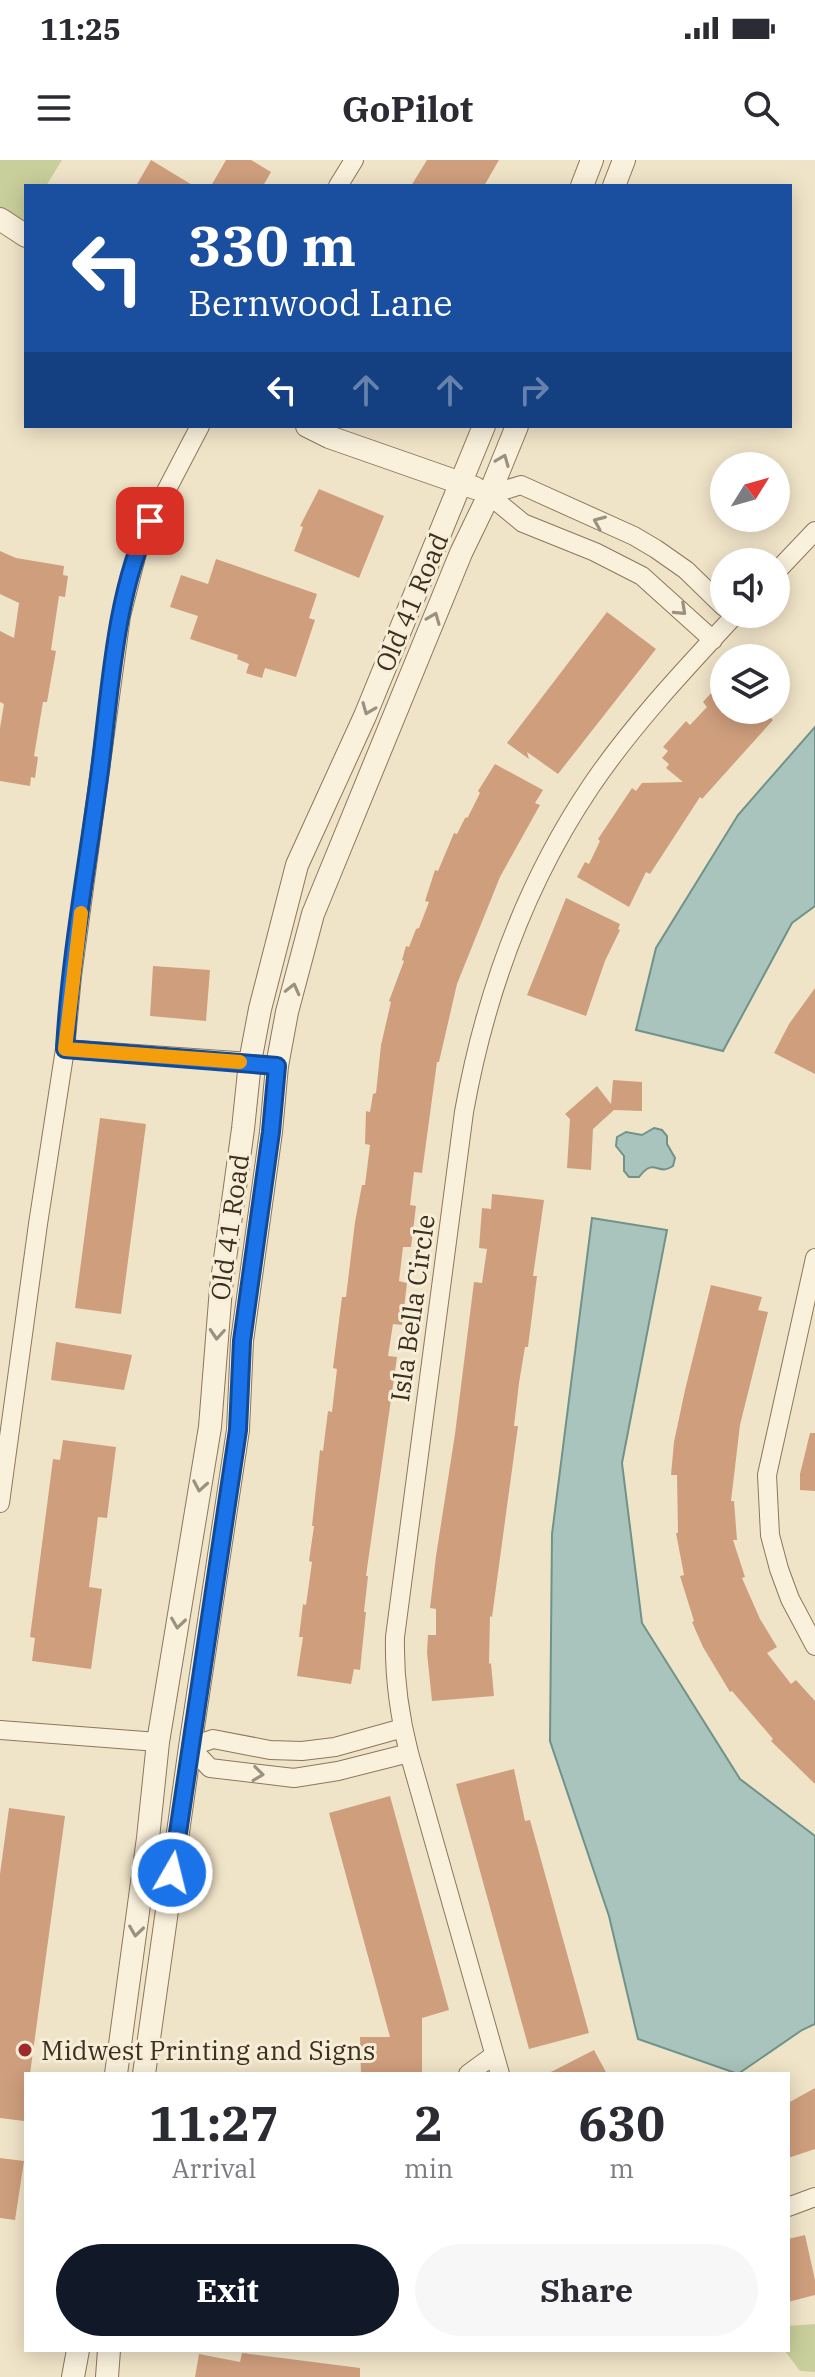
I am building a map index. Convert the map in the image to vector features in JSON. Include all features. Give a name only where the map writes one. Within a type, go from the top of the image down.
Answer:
[{"type":"street","points":[[339,184],[354,160]]},
{"type":"street","points":[[583,184],[592,160]]},
{"type":"street","points":[[615,184],[624,160]]},
{"type":"street","points":[[0,219],[24,235]]},
{"type":"street","points":[[0,1503],[8,1388],[65,1049],[72,976],[121,616],[140,541],[199,428]]},
{"type":"street","points":[[311,428],[329,437],[463,482],[489,495],[523,523],[595,552],[642,576],[713,640]]},
{"type":"street","name":"Old 41 Road","points":[[116,2072],[158,1742],[210,1427],[221,1288],[250,1062],[263,996],[297,865],[365,716],[483,428]]},
{"type":"street","name":"Old 41 Road","points":[[144,2072],[238,1430],[242,1341],[277,1066],[287,1012],[313,914],[461,553],[516,428]]},
{"type":"street","points":[[489,495],[521,485],[634,536],[686,570],[710,593]]},
{"type":"street","points":[[790,557],[815,531]]},
{"type":"street","name":"Isla Bella Circle","points":[[499,2072],[409,1753],[394,1673],[395,1637],[464,1112],[478,1040],[493,986],[528,897],[592,785],[620,746],[721,628]]},
{"type":"street","points":[[65,1049],[277,1066]]},
{"type":"street","points":[[815,1258],[767,1475],[770,1535],[779,1569],[790,1599],[815,1646]]},
{"type":"street","points":[[0,1730],[190,1747],[213,1739],[270,1750],[302,1751],[335,1747],[403,1728]]},
{"type":"street","points":[[190,1747],[210,1768],[294,1778],[338,1771],[409,1753]]},
{"type":"street","points":[[471,2072],[494,2055]]},
{"type":"street","points":[[790,2206],[815,2197]]},
{"type":"street","points":[[73,2377],[78,2352]]},
{"type":"street","points":[[107,2377],[109,2352]]},
{"type":"green space","points":[[0,160],[62,160],[47,184],[24,184],[23,222],[0,207]]},
{"type":"green space","points":[[815,2324],[815,2372],[800,2371],[786,2352],[790,2352],[790,2326]]},
{"type":"water","points":[[815,727],[815,906],[792,923],[723,1051],[636,1030],[656,948],[738,815]]},
{"type":"water","points":[[654,1128],[662,1130],[667,1136],[667,1144],[675,1158],[673,1166],[668,1169],[649,1168],[639,1177],[629,1177],[624,1171],[624,1156],[616,1146],[617,1137],[626,1132],[642,1135]]},
{"type":"water","points":[[592,1218],[667,1230],[622,1463],[642,1623],[740,1779],[815,1836],[815,2024],[741,2072],[732,2072],[638,2039],[609,1916],[550,1741],[552,1534]]},
{"type":"building","points":[[151,160],[191,184],[137,184]]},
{"type":"building","points":[[226,160],[251,160],[271,172],[264,184],[212,184]]},
{"type":"building","points":[[427,160],[499,160],[485,184],[412,184]]},
{"type":"building","points":[[319,489],[384,516],[359,578],[294,551],[303,527],[300,526]]},
{"type":"building","points":[[0,551],[16,558],[64,566],[63,575],[68,576],[65,597],[59,596],[51,650],[56,651],[34,756],[38,757],[35,778],[31,777],[30,786],[0,781],[0,728],[4,704],[0,702],[0,631],[14,638],[19,603],[0,594]]},
{"type":"building","points":[[216,559],[317,594],[309,618],[315,620],[296,677],[265,668],[262,678],[246,673],[249,664],[237,659],[238,655],[190,639],[198,616],[170,607],[181,575],[208,584]]},
{"type":"building","points":[[607,612],[656,649],[558,774],[527,752],[529,759],[507,743]]},
{"type":"building","points":[[710,694],[710,724],[769,724],[702,799],[700,797],[650,874],[646,872],[629,907],[577,877],[585,862],[589,864],[600,841],[598,839],[632,788],[636,791],[642,783],[683,782],[666,768],[669,764],[662,758],[668,751],[663,747],[686,721],[690,725],[707,707],[703,702]]},
{"type":"building","points":[[495,764],[543,790],[535,803],[540,805],[500,877],[457,984],[437,1062],[422,1173],[414,1172],[410,1205],[416,1206],[411,1247],[403,1247],[399,1281],[407,1283],[402,1325],[393,1324],[388,1356],[397,1357],[366,1576],[360,1670],[354,1669],[351,1684],[297,1676],[303,1637],[299,1637],[303,1604],[306,1605],[312,1562],[309,1561],[320,1450],[323,1451],[328,1411],[332,1412],[337,1369],[333,1368],[342,1297],[346,1297],[355,1222],[362,1185],[365,1185],[370,1145],[365,1144],[366,1111],[370,1112],[373,1094],[376,1093],[389,1001],[404,961],[406,946],[409,947],[419,928],[429,902],[425,901],[435,870],[438,871],[454,833],[457,834],[468,817],[480,793],[478,791]]},
{"type":"building","points":[[566,898],[620,924],[586,1016],[527,995]]},
{"type":"building","points":[[153,966],[210,970],[206,1021],[150,1016]]},
{"type":"building","points":[[815,988],[815,1074],[774,1053],[789,1024]]},
{"type":"building","points":[[613,1080],[642,1082],[642,1111],[614,1110],[593,1129],[591,1170],[567,1168],[570,1119],[565,1114],[597,1086],[611,1104]]},
{"type":"building","points":[[100,1118],[146,1124],[121,1314],[75,1308]]},
{"type":"building","points":[[492,1194],[544,1200],[533,1276],[537,1276],[528,1347],[525,1347],[514,1426],[518,1426],[490,1616],[489,1664],[494,1696],[432,1701],[427,1653],[428,1635],[436,1635],[436,1609],[430,1608],[436,1556],[474,1282],[482,1283],[487,1249],[479,1248],[482,1208],[491,1209]]},
{"type":"building","points":[[711,1285],[762,1297],[758,1310],[768,1312],[740,1425],[731,1501],[734,1501],[737,1540],[733,1540],[745,1577],[742,1578],[760,1619],[777,1647],[767,1653],[791,1684],[796,1680],[815,1701],[815,1784],[771,1741],[773,1739],[730,1692],[692,1622],[680,1576],[684,1575],[676,1533],[677,1475],[671,1475],[674,1442]]},
{"type":"building","points":[[56,1342],[132,1355],[124,1390],[51,1380]]},
{"type":"building","points":[[810,1433],[815,1433],[815,1491],[800,1490],[800,1474]]},
{"type":"building","points":[[63,1440],[116,1447],[107,1518],[98,1517],[89,1587],[102,1589],[91,1669],[32,1661],[35,1638],[30,1637],[53,1459],[60,1460]]},
{"type":"building","points":[[514,1769],[525,1821],[530,1820],[589,2033],[529,2049],[456,1784]]},
{"type":"building","points":[[390,1796],[449,2010],[422,2018],[422,2072],[361,2072],[360,2037],[390,2037],[329,1813]]},
{"type":"building","points":[[9,1808],[65,1816],[30,2072],[24,2072],[24,2121],[0,2118],[0,1874]]},
{"type":"building","points":[[594,2050],[606,2072],[551,2072]]},
{"type":"building","points":[[815,2088],[815,2149],[790,2157],[790,2102]]},
{"type":"building","points":[[0,2158],[24,2161],[15,2220],[0,2218]]},
{"type":"building","points":[[805,2235],[815,2280],[815,2295],[790,2301],[790,2239]]},
{"type":"building","points":[[242,2353],[360,2368],[360,2377],[195,2377],[199,2354],[240,2362]]},
{"type":"slow traffic","points":[[81,913],[65,1049],[240,1062]]},
{"type":"place","name":"Midwest Printing and Signs","points":[[25,2050]]},
{"type":"route","points":[[150,521],[140,541],[121,616],[72,976],[65,1049],[277,1066],[242,1341],[238,1430],[172,1873]]}]
